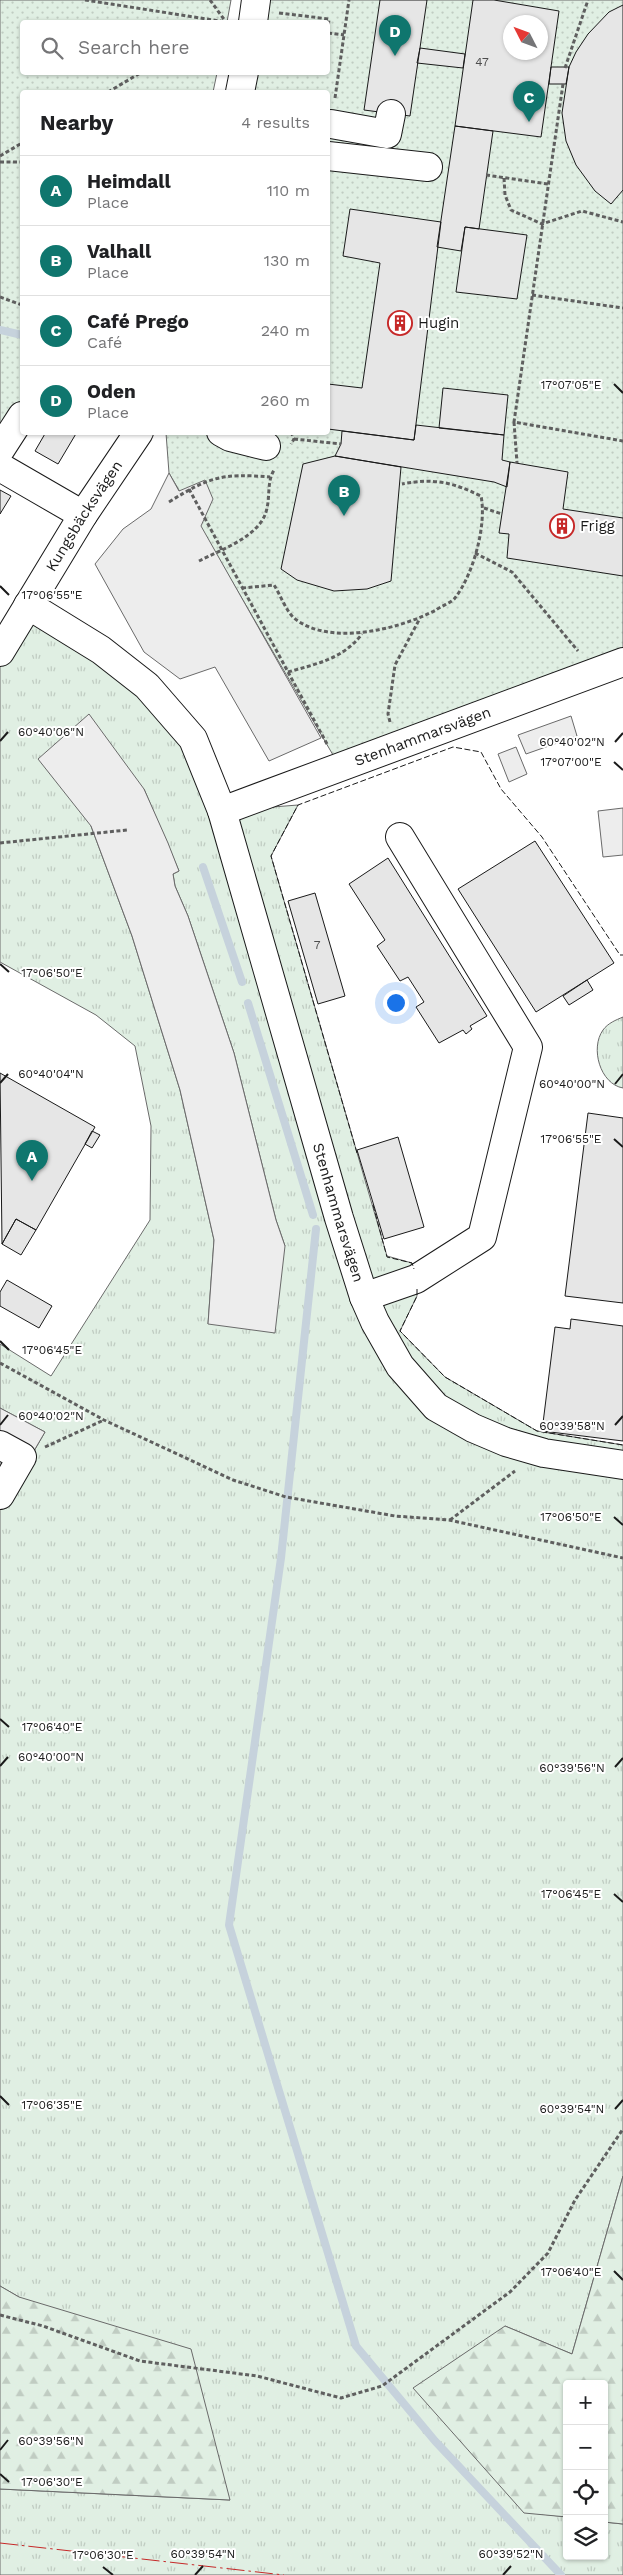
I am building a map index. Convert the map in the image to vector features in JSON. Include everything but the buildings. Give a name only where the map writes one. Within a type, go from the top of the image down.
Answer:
[{"type":"street","points":[[240,90],[243,75]]},
{"type":"street","points":[[332,124],[387,134],[391,114]]},
{"type":"street","points":[[330,156],[428,167]]},
{"type":"street","points":[[0,450],[20,419]]},
{"type":"street","name":"Kungsbäcksvägen","points":[[0,652],[83,515],[137,435]]},
{"type":"street","points":[[227,435],[278,452]]},
{"type":"street","points":[[0,467],[83,515]]},
{"type":"street","name":"Stenhammarsvägen","points":[[28,605],[101,650],[147,686],[193,739],[222,812],[364,1297],[375,1322],[400,1366],[436,1407],[473,1428],[506,1442],[544,1453],[623,1465]]},
{"type":"street","name":"Stenhammarsvägen","points":[[222,812],[623,662]]},
{"type":"street","points":[[364,1297],[416,1279],[482,1236],[528,1047],[400,837]]},
{"type":"street","points":[[0,1495],[11,1451]]},
{"type":"path","points":[[85,0],[214,20]]},
{"type":"path","points":[[210,0],[225,20]]},
{"type":"path","points":[[332,124],[349,0]]},
{"type":"path","points":[[565,68],[588,0]]},
{"type":"path","points":[[262,13],[277,12],[329,20]]},
{"type":"path","points":[[330,32],[344,35]]},
{"type":"path","points":[[111,90],[137,75]]},
{"type":"path","points":[[518,463],[514,422],[563,84]]},
{"type":"path","points":[[0,156],[20,144]]},
{"type":"path","points":[[0,162],[20,162]]},
{"type":"path","points":[[486,176],[548,184]]},
{"type":"path","points":[[504,178],[505,195],[511,210],[542,224],[582,211],[623,222]]},
{"type":"path","points":[[532,295],[623,308]]},
{"type":"path","points":[[0,297],[20,304]]},
{"type":"path","points":[[514,422],[623,441]]},
{"type":"path","points":[[292,435],[294,439]]},
{"type":"path","points":[[199,562],[249,537],[267,510],[270,477],[278,452],[294,439],[341,444]]},
{"type":"path","points":[[169,502],[210,478],[236,474],[270,477]]},
{"type":"path","points":[[242,588],[274,585],[293,617],[323,631],[362,634],[419,619],[454,599],[475,553],[484,508],[481,496],[456,484],[436,482],[402,484]]},
{"type":"path","points":[[189,489],[340,767]]},
{"type":"path","points":[[484,508],[502,514]]},
{"type":"path","points":[[475,553],[512,572],[596,672]]},
{"type":"path","points":[[394,747],[388,714],[395,665],[419,619]]},
{"type":"path","points":[[288,672],[323,662],[352,648],[362,634]]},
{"type":"path","points":[[0,843],[127,830]]},
{"type":"path","points":[[0,1363],[104,1420],[233,1480],[286,1497],[395,1516],[449,1520],[623,1558]]},
{"type":"path","points":[[11,1451],[104,1420]]},
{"type":"path","points":[[449,1520],[544,1453]]},
{"type":"path","points":[[0,2315],[43,2326],[140,2361],[257,2376],[341,2398],[382,2386],[510,2292],[548,2253],[575,2200],[623,2129]]},
{"type":"green space","points":[[0,0],[231,0],[227,20],[20,20],[20,75],[217,75],[213,90],[20,90],[20,419],[0,450]]},
{"type":"green space","points":[[255,0],[623,0],[623,662],[340,767],[169,473],[166,435],[330,435],[330,90],[239,90],[243,75],[330,75],[330,20],[251,20]]},
{"type":"green space","points":[[28,605],[147,686],[222,811],[298,805],[271,856],[387,1256],[412,1263],[417,1296],[400,1331],[445,1377],[537,1431],[623,1445],[623,2176],[572,2354],[505,2326],[524,2512],[563,2517],[563,2560],[608,2560],[608,2522],[623,2524],[623,2575],[0,2575],[0,2489],[230,2500],[19,2297],[0,2286],[0,1510],[45,1432],[0,1408],[0,1344],[51,1376],[150,1220],[151,1126],[135,1046],[96,1015],[0,962],[0,654]],"holes":[[[144,789],[179,871],[173,874],[175,886],[188,916],[234,1053],[276,1220],[285,1246],[208,1324],[214,1240],[180,1090],[132,936],[91,826]]]},
{"type":"green space","points":[[623,1017],[623,1088],[608,1080],[603,1073],[597,1046],[603,1030],[612,1022]]},
{"type":"green space","points":[[623,2176],[623,2524],[608,2522],[608,2380],[563,2380],[563,2517],[524,2513],[413,2388],[505,2326],[572,2354]]},
{"type":"green space","points":[[0,2286],[19,2297],[191,2349],[230,2500],[0,2489]]},
{"type":"shaded area","points":[[169,473],[179,491],[205,480],[213,499],[201,526],[321,738],[269,761],[215,667],[180,679],[144,652],[95,564],[123,529],[151,509]]},
{"type":"shaded area","points":[[89,714],[144,789],[168,843],[179,871],[173,874],[175,886],[188,916],[234,1053],[276,1220],[285,1246],[275,1333],[208,1324],[214,1240],[180,1090],[132,936],[91,826],[38,759]]},
{"type":"shaded area","points":[[571,716],[577,736],[526,754],[518,735]]},
{"type":"shaded area","points":[[516,747],[527,774],[509,782],[498,754]]},
{"type":"shaded area","points":[[623,808],[623,855],[603,857],[598,811]]},
{"type":"shaded area","points":[[0,1408],[45,1432],[14,1485],[0,1484]]},
{"type":"waterway","points":[[0,330],[20,335]]},
{"type":"waterway","points":[[203,867],[242,982]]},
{"type":"waterway","points":[[248,1003],[313,1215]]},
{"type":"waterway","points":[[316,1229],[281,1558],[229,1925],[356,2346],[435,2441],[561,2575]]},
{"type":"fence","points":[[357,1153],[271,856],[298,805],[453,747],[481,752],[501,789],[542,837],[620,955],[623,955]]},
{"type":"fence","points":[[373,1205],[387,1257],[412,1263],[414,1269]]},
{"type":"fence","points":[[417,1289],[417,1296],[400,1331],[445,1377],[537,1431],[623,1445]]},
{"type":"power","points":[[0,2543],[284,2575]]},
{"type":"place","name":"Oden","points":[[395,56]]},
{"type":"place","name":"Café Prego","points":[[529,122]]},
{"type":"place","name":"Hugin","points":[[400,323]]},
{"type":"place","name":"Valhall","points":[[344,516]]},
{"type":"place","name":"Frigg","points":[[562,526]]},
{"type":"place","name":"Heimdall","points":[[32,1181]]}]
